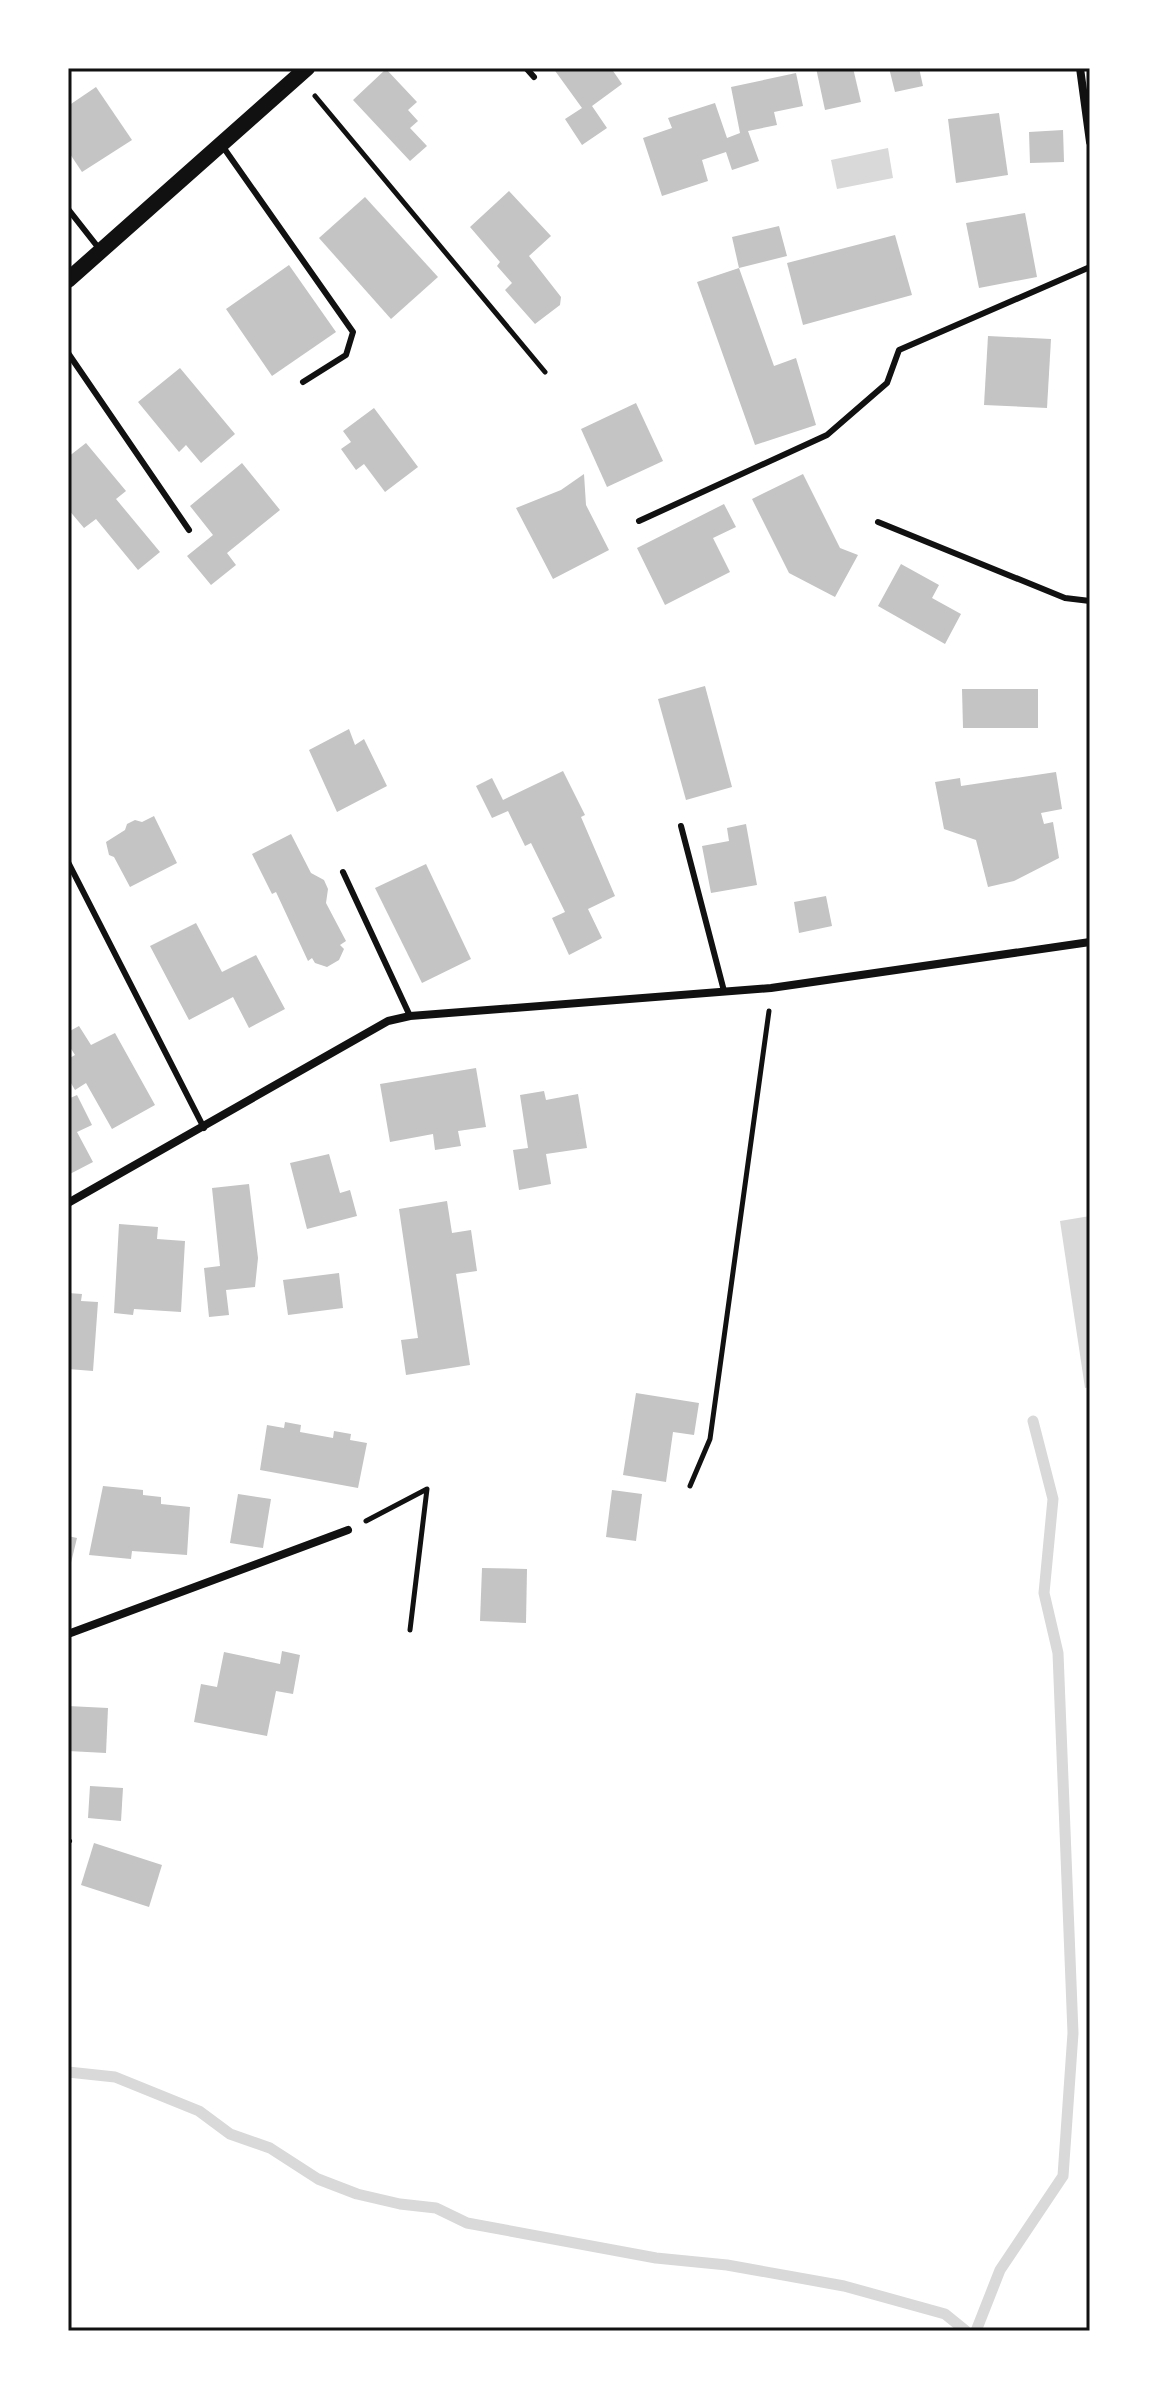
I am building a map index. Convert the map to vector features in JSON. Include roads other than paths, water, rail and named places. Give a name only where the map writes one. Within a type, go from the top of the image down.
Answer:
[{"type":"main road","points":[[68,280],[299,71]]},
{"type":"street","points":[[1080,68],[1090,142]]},
{"type":"street","points":[[68,1203],[388,1021],[410,1016],[771,988],[1090,942]]},
{"type":"street","points":[[68,1634],[348,1530]]},
{"type":"lane","points":[[526,68],[534,77]]},
{"type":"lane","points":[[221,144],[353,332],[346,355],[303,382]]},
{"type":"lane","points":[[68,209],[101,251]]},
{"type":"lane","points":[[639,521],[827,435],[887,383],[899,350],[1090,267]]},
{"type":"lane","points":[[68,353],[189,530]]},
{"type":"lane","points":[[878,522],[1065,598],[1090,601]]},
{"type":"lane","points":[[681,826],[724,991]]},
{"type":"lane","points":[[68,862],[204,1128]]},
{"type":"lane","points":[[343,872],[410,1016]]},
{"type":"waterway","points":[[976,2331],[1000,2270],[1063,2176],[1073,2033],[1058,1653],[1044,1593],[1053,1499],[1033,1421]]},
{"type":"waterway","points":[[68,2072],[115,2077],[199,2111],[230,2134],[270,2148],[318,2179],[357,2194],[436,2208],[467,2223],[656,2258],[727,2265],[844,2286],[945,2314],[966,2331]]}]
